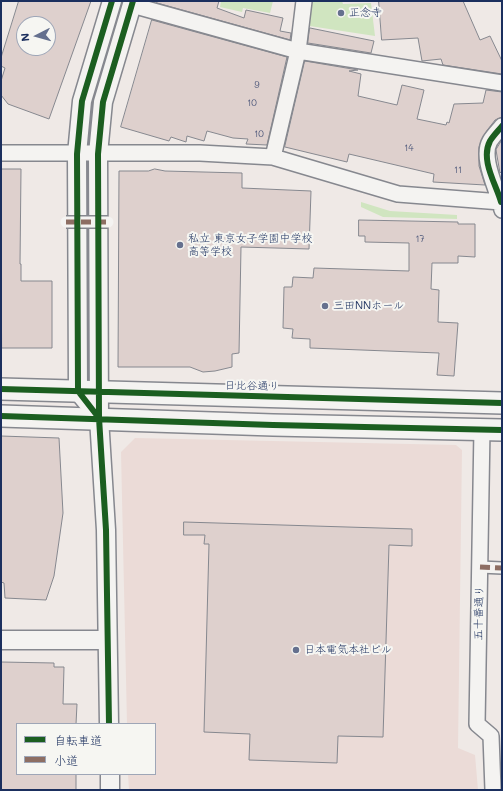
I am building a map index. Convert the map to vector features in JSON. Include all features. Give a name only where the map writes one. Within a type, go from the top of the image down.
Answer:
[{"type":"main road","name":"日比谷通り","points":[[1,389],[502,403]]},
{"type":"main road","points":[[1,416],[100,418],[287,426],[492,430]]},
{"type":"street","points":[[100,418],[78,391],[77,154],[82,101],[112,1]]},
{"type":"street","points":[[273,157],[298,51],[304,1]]},
{"type":"street","points":[[108,723],[106,530],[100,418],[98,154],[103,102],[132,3],[298,51],[502,83]]},
{"type":"street","points":[[1,153],[200,153],[273,157],[398,194],[501,206],[487,164],[486,152],[490,141],[502,126]]},
{"type":"street","points":[[66,222],[108,222]]},
{"type":"street","name":"五十番通り","points":[[492,430],[480,567],[476,724],[496,736],[493,790]]},
{"type":"street","points":[[480,567],[502,568]]},
{"type":"street","points":[[1,640],[107,640]]},
{"type":"street","points":[[110,775],[110,790]]},
{"type":"shaded area","points":[[135,438],[456,445],[462,450],[458,748],[475,755],[478,790],[129,790],[128,775],[156,775],[156,723],[127,723],[121,452]]},
{"type":"green space","points":[[221,1],[273,1],[270,13],[243,8],[242,12],[220,7]]},
{"type":"green space","name":"正念寺","points":[[306,1],[342,1],[343,4],[371,3],[375,36],[303,25]]},
{"type":"green space","points":[[361,202],[390,211],[457,215],[457,219],[383,217],[361,207]]},
{"type":"building","points":[[19,1],[91,1],[49,119],[8,104],[1,95],[1,81],[5,68],[1,66],[1,58]]},
{"type":"building","points":[[157,1],[219,1],[217,8],[244,18],[246,10],[283,18],[280,31],[291,33],[290,40],[157,3]]},
{"type":"building","points":[[379,1],[463,1],[480,40],[490,36],[502,61],[502,74],[443,65],[441,59],[422,61],[418,38],[382,40]]},
{"type":"building","points":[[152,20],[287,57],[267,145],[246,144],[248,139],[233,138],[207,131],[204,141],[187,136],[186,142],[171,137],[169,141],[121,127]]},
{"type":"building","points":[[310,28],[374,41],[371,53],[308,43]]},
{"type":"building","points":[[305,61],[358,70],[349,71],[361,74],[358,96],[397,105],[402,85],[424,90],[417,119],[446,125],[447,122],[449,123],[454,104],[483,103],[486,90],[502,92],[502,117],[495,120],[486,132],[479,147],[479,166],[485,185],[433,182],[434,174],[349,154],[347,162],[285,147]]},
{"type":"building","points":[[502,140],[502,171],[500,173],[496,150]]},
{"type":"building","points":[[1,169],[21,169],[21,281],[52,281],[52,348],[2,348]]},
{"type":"building","name":"私立 東京女子学園中学校 高等学校","points":[[155,169],[165,171],[242,173],[242,188],[311,191],[309,249],[241,247],[239,353],[232,354],[232,367],[203,372],[190,367],[118,367],[119,171],[148,171]]},
{"type":"building","points":[[359,220],[458,222],[458,224],[475,224],[475,257],[458,256],[458,263],[432,263],[431,289],[439,290],[438,322],[458,323],[454,376],[437,375],[439,353],[310,348],[310,339],[292,338],[293,329],[283,328],[284,287],[292,287],[293,277],[313,278],[314,268],[409,271],[409,243],[365,242],[365,236],[359,236]]},
{"type":"building","points":[[1,436],[59,438],[63,513],[54,576],[46,600],[5,598],[4,583],[1,582]]},
{"type":"building","name":"日本電気本社ビル","points":[[184,522],[412,529],[412,546],[389,545],[383,737],[338,736],[337,763],[249,760],[250,734],[204,732],[209,544],[204,544],[205,535],[184,535]]},
{"type":"building","points":[[1,662],[54,663],[54,667],[64,667],[63,704],[77,704],[76,723],[16,723],[16,775],[76,775],[76,790],[1,790]]},
{"type":"marked path","points":[[66,222],[108,222]]},
{"type":"marked path","points":[[480,567],[502,568]]},
{"type":"cycle path","points":[[99,418],[78,391],[77,154],[82,101],[112,1]]},
{"type":"cycle path","points":[[109,723],[106,530],[99,418],[98,154],[103,102],[133,1]]},
{"type":"cycle path","points":[[501,202],[490,172],[487,148],[494,135],[502,126]]},
{"type":"cycle path","points":[[1,389],[502,403]]},
{"type":"cycle path","points":[[1,416],[273,425],[502,430]]},
{"type":"place","name":"正念寺","points":[[341,13]]},
{"type":"place","name":"私立 東京女子学園中学校 高等学校","points":[[180,245]]},
{"type":"place","name":"三田NNホール","points":[[325,306]]},
{"type":"place","name":"日本電気本社ビル","points":[[296,650]]}]
